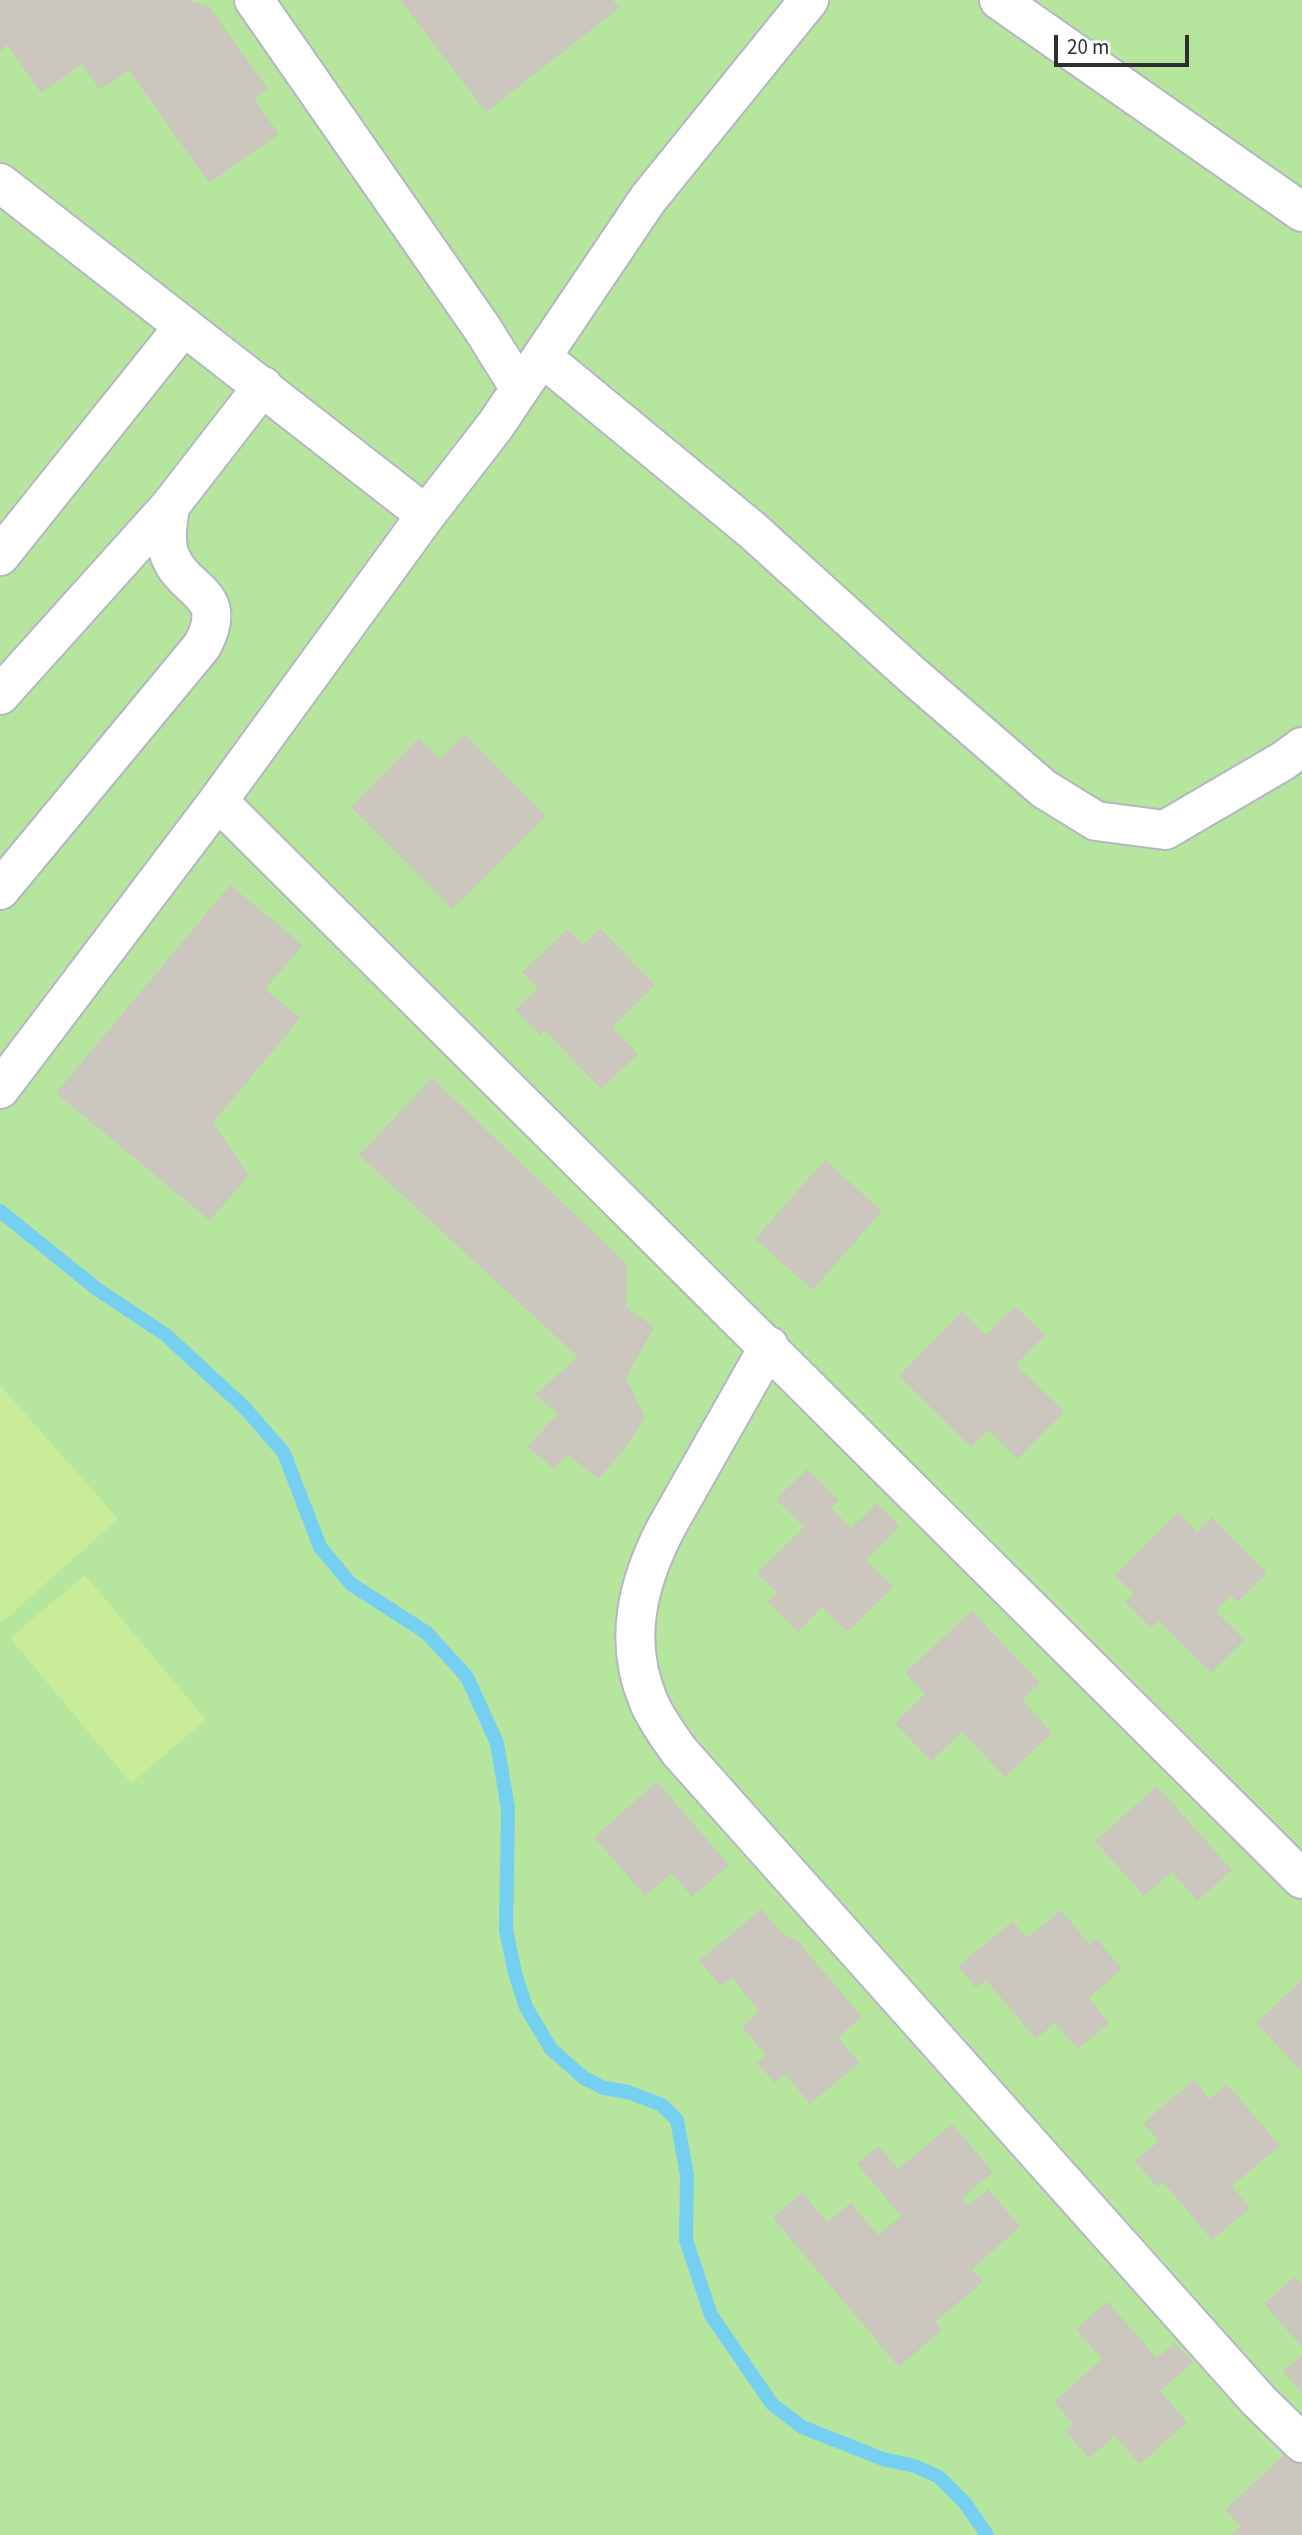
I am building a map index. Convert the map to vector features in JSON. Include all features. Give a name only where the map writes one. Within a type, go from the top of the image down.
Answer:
[{"type":"street","points":[[254,0],[482,328],[520,389]]},
{"type":"street","points":[[0,1089],[218,801],[520,389],[648,199],[808,0]]},
{"type":"street","points":[[999,0],[1302,212]]},
{"type":"street","points":[[0,183],[426,515]]},
{"type":"street","points":[[0,556],[184,326]]},
{"type":"street","points":[[542,357],[752,530],[911,674],[1035,781],[1096,821],[1164,830],[1283,761],[1302,747]]},
{"type":"street","points":[[0,695],[170,506],[263,386]]},
{"type":"street","points":[[0,890],[202,646],[207,635],[212,617],[208,601],[170,556],[167,532],[170,506]]},
{"type":"street","points":[[218,801],[1302,1879]]},
{"type":"street","points":[[769,1346],[653,1554],[641,1586],[635,1646],[648,1701],[679,1751],[1259,2402],[1302,2443]]},
{"type":"green space","points":[[0,0],[1302,0],[1302,2535],[0,2535]]},
{"type":"green space","points":[[0,1385],[118,1519],[0,1624]]},
{"type":"green space","points":[[85,1575],[206,1720],[131,1783],[10,1638]]},
{"type":"building","points":[[0,0],[186,0],[209,6],[268,89],[254,99],[279,134],[209,183],[129,70],[100,90],[82,64],[41,93],[8,45],[0,51]]},
{"type":"building","points":[[400,0],[613,0],[619,8],[486,112]]},
{"type":"building","points":[[465,734],[546,816],[452,909],[351,807],[419,738],[440,759]]},
{"type":"building","points":[[230,885],[303,945],[265,989],[300,1018],[213,1123],[249,1175],[210,1221],[56,1093]]},
{"type":"building","points":[[600,928],[655,985],[612,1027],[638,1054],[601,1089],[544,1030],[540,1035],[515,1010],[538,988],[522,972],[568,929],[583,945]]},
{"type":"building","points":[[432,1078],[627,1264],[626,1307],[654,1327],[626,1378],[645,1417],[631,1440],[599,1479],[568,1455],[554,1469],[528,1447],[558,1413],[535,1395],[578,1357],[359,1155]]},
{"type":"building","points":[[825,1160],[882,1211],[813,1290],[755,1239]]},
{"type":"building","points":[[1015,1306],[1045,1335],[1016,1365],[1064,1411],[1018,1459],[988,1430],[971,1447],[899,1376],[962,1311],[986,1335]]},
{"type":"building","points":[[807,1469],[839,1500],[831,1508],[851,1528],[877,1503],[900,1526],[866,1560],[893,1587],[847,1632],[822,1607],[798,1632],[768,1602],[777,1593],[757,1573],[804,1527],[776,1499]]},
{"type":"building","points":[[1178,1512],[1197,1532],[1212,1517],[1267,1573],[1238,1602],[1231,1596],[1216,1611],[1245,1640],[1211,1673],[1158,1621],[1151,1628],[1125,1602],[1134,1594],[1115,1575]]},
{"type":"building","points":[[972,1611],[1040,1683],[1022,1700],[1052,1733],[1005,1777],[962,1732],[931,1761],[895,1723],[925,1694],[905,1673]]},
{"type":"building","points":[[657,1782],[729,1865],[692,1897],[672,1873],[645,1896],[594,1837]]},
{"type":"building","points":[[1157,1786],[1232,1870],[1197,1901],[1172,1872],[1144,1896],[1095,1841]]},
{"type":"building","points":[[761,1909],[784,1935],[797,1940],[862,2017],[838,2037],[859,2063],[810,2104],[786,2074],[775,2083],[757,2063],[766,2055],[742,2027],[759,2011],[732,1978],[721,1986],[699,1961]]},
{"type":"building","points":[[1061,1910],[1089,1944],[1096,1938],[1122,1969],[1089,1998],[1109,2023],[1078,2049],[1055,2023],[1036,2039],[986,1980],[976,1988],[958,1966],[1013,1921],[1027,1938]]},
{"type":"building","points":[[1302,1980],[1302,2072],[1256,2023]]},
{"type":"building","points":[[1194,2080],[1210,2099],[1227,2084],[1280,2146],[1232,2186],[1250,2208],[1212,2240],[1163,2182],[1157,2187],[1135,2161],[1159,2141],[1143,2123]]},
{"type":"building","points":[[952,2124],[993,2172],[962,2198],[968,2206],[988,2189],[1020,2227],[972,2269],[983,2282],[935,2322],[942,2330],[899,2367],[773,2218],[802,2192],[827,2222],[851,2203],[878,2235],[901,2216],[857,2164],[879,2146],[898,2169]]},
{"type":"building","points":[[1295,2276],[1302,2284],[1302,2347],[1264,2304]]},
{"type":"building","points":[[1107,2301],[1157,2358],[1175,2343],[1193,2363],[1160,2391],[1187,2422],[1140,2464],[1115,2436],[1089,2458],[1065,2431],[1073,2424],[1054,2402],[1102,2359],[1076,2330]]},
{"type":"building","points":[[1302,2355],[1302,2393],[1283,2371]]},
{"type":"building","points":[[1291,2448],[1302,2461],[1302,2535],[1231,2535],[1240,2526],[1225,2510]]},
{"type":"waterway","points":[[0,1211],[97,1289],[166,1335],[245,1408],[284,1453],[320,1547],[351,1584],[427,1633],[467,1677],[497,1743],[508,1808],[506,1930],[526,2007],[551,2049],[584,2078],[604,2088],[628,2092],[662,2105],[677,2120],[687,2175],[686,2240],[711,2315],[772,2404],[802,2427],[883,2459],[915,2466],[939,2477],[965,2503],[987,2535]]}]
